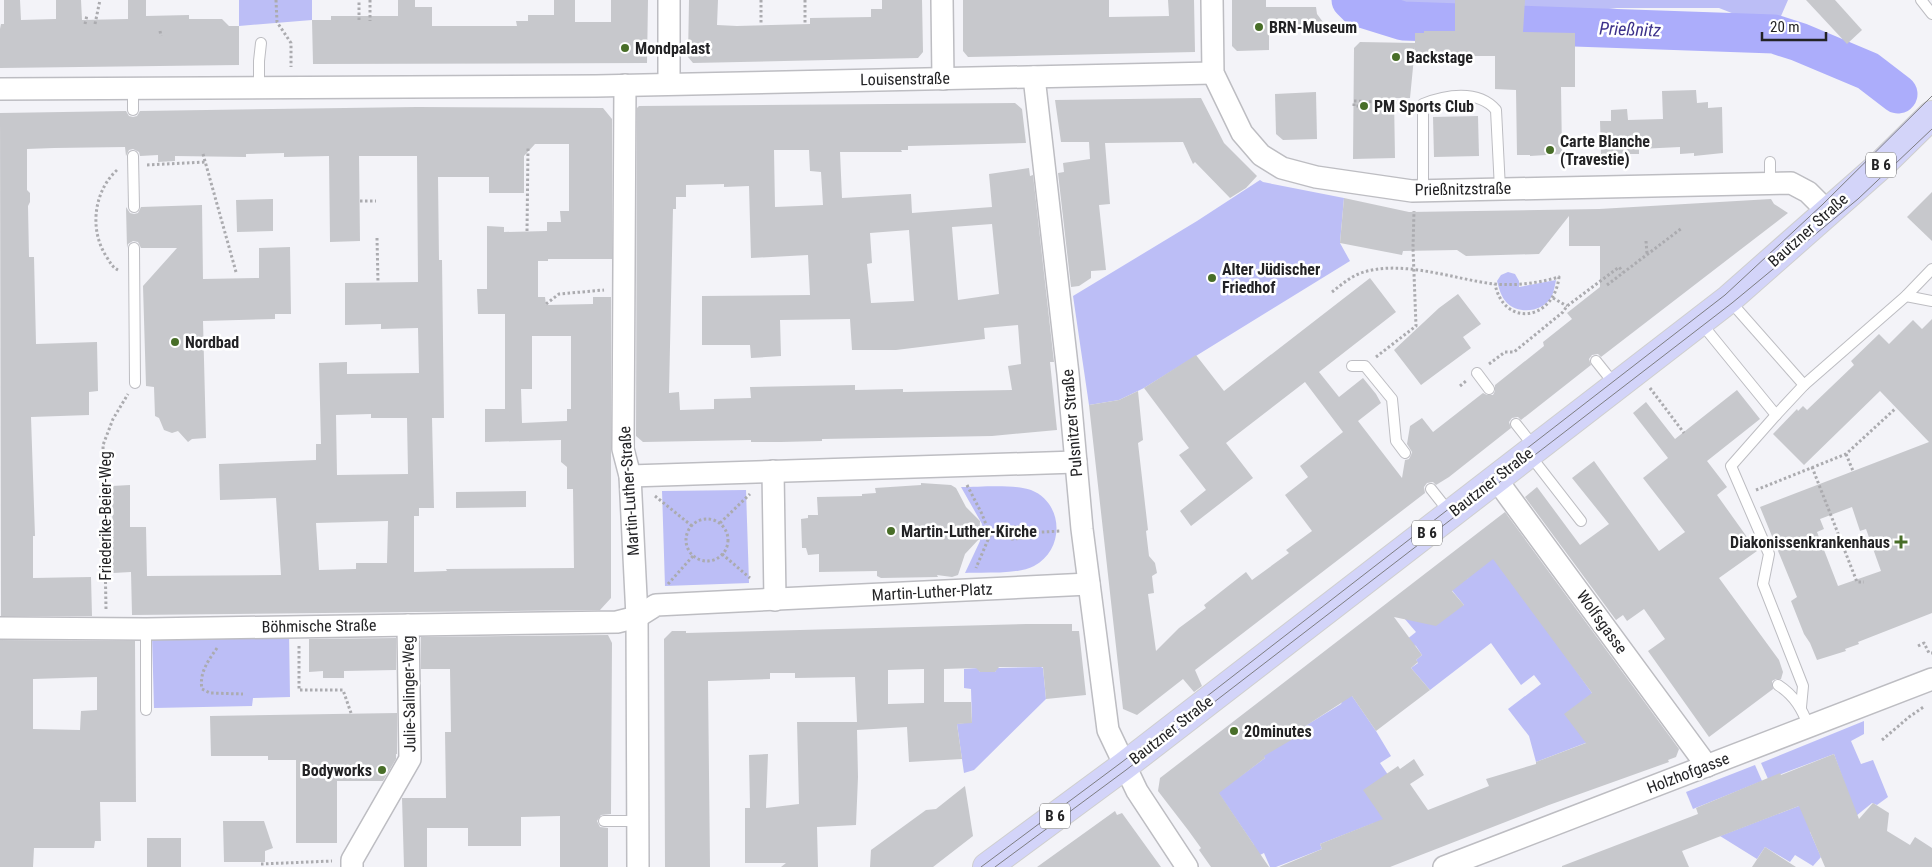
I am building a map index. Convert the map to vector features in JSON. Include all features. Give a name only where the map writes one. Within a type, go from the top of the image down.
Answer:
[{"type":"main road","name":"Bautzner Straße","points":[[987,867],[1124,766],[1729,299],[1881,165],[1932,115]]},
{"type":"street","points":[[669,0],[669,83]]},
{"type":"street","points":[[942,0],[943,79]]},
{"type":"street","name":"Prießnitzstraße","points":[[1212,0],[1214,73],[1242,134],[1261,155],[1282,168],[1316,177],[1419,190],[1500,189],[1770,173],[1808,192],[1828,212]]},
{"type":"street","name":"Louisenstraße","points":[[0,89],[133,99],[259,88],[596,86],[1214,73]]},
{"type":"street","name":"Pulsnitzer Straße","points":[[1034,77],[1068,374],[1089,584],[1108,730],[1137,791],[1187,867]]},
{"type":"street","name":"Martin-Luther-Straße","points":[[625,85],[623,449],[630,476],[637,617],[638,867]]},
{"type":"street","points":[[630,476],[1076,462]]},
{"type":"street","points":[[773,471],[775,600]]},
{"type":"street","name":"Wolfsgasse","points":[[1496,478],[1707,766]]},
{"type":"street","name":"Martin-Luther-Platz","points":[[637,617],[656,605],[1089,584]]},
{"type":"street","name":"Böhmische Straße","points":[[0,628],[146,629],[299,625],[564,624],[616,622],[637,617]]},
{"type":"street","name":"Julie-Salinger-Weg","points":[[352,864],[410,759],[408,625]]},
{"type":"street","name":"Holzhofgasse","points":[[1444,867],[1932,679]]},
{"type":"lane","points":[[1921,0],[1932,14]]},
{"type":"lane","points":[[259,88],[261,44]]},
{"type":"lane","points":[[1419,190],[1423,104],[1438,98],[1468,96],[1484,100],[1496,110],[1500,189]]},
{"type":"lane","points":[[133,161],[134,207]]},
{"type":"lane","points":[[134,248],[135,383]]},
{"type":"lane","points":[[1801,707],[1803,686],[1763,584],[1769,554],[1731,466],[1804,386],[1906,296],[1932,269]]},
{"type":"lane","points":[[1906,296],[1932,301]]},
{"type":"lane","points":[[1729,299],[1804,386]]},
{"type":"lane","points":[[1700,321],[1776,415]]},
{"type":"lane","points":[[1596,361],[1626,379]]},
{"type":"lane","points":[[1352,366],[1365,366],[1392,400],[1396,441],[1404,453]]},
{"type":"lane","points":[[1477,373],[1489,389]]},
{"type":"lane","points":[[1516,424],[1532,451],[1580,521]]},
{"type":"lane","points":[[1431,488],[1450,514]]},
{"type":"lane","points":[[146,629],[146,710]]},
{"type":"lane","points":[[1778,685],[1789,692],[1801,707],[1809,727]]},
{"type":"lane","points":[[604,821],[638,821]]},
{"type":"path","points":[[95,24],[100,0]]},
{"type":"path","points":[[276,0],[277,22],[291,43],[291,88]]},
{"type":"path","points":[[359,0],[359,20]]},
{"type":"path","points":[[370,0],[370,21]]},
{"type":"path","points":[[761,0],[762,25]]},
{"type":"path","points":[[805,0],[805,24]]},
{"type":"path","points":[[86,24],[87,15]]},
{"type":"path","points":[[160,31],[161,36]]},
{"type":"path","points":[[1364,106],[1354,106],[1354,101],[1423,104]]},
{"type":"path","points":[[527,231],[528,148]]},
{"type":"path","points":[[204,154],[236,272]]},
{"type":"path","points":[[133,161],[206,162]]},
{"type":"path","points":[[107,183],[97,204],[95,225],[103,251],[113,267],[134,280]]},
{"type":"path","points":[[1377,357],[1416,326],[1413,248],[1419,190]]},
{"type":"path","points":[[360,201],[376,201]]},
{"type":"path","points":[[1608,285],[1682,228]]},
{"type":"path","points":[[377,238],[378,282]]},
{"type":"path","points":[[1646,241],[1647,255]]},
{"type":"path","points":[[1460,386],[1504,352],[1514,352],[1563,312],[1566,306],[1619,267],[1623,272]]},
{"type":"path","points":[[1332,292],[1361,273],[1391,269],[1414,270],[1495,284],[1522,285],[1559,277],[1558,288],[1553,298],[1543,309],[1530,314],[1516,313],[1504,304],[1497,294],[1495,284]]},
{"type":"path","points":[[546,304],[559,294],[625,288]]},
{"type":"path","points":[[1553,298],[1566,306]]},
{"type":"path","points":[[1626,379],[1684,433]]},
{"type":"path","name":"Friederike-Beier-Weg","points":[[106,612],[103,445],[113,419],[135,383]]},
{"type":"path","points":[[1744,494],[1846,454],[1896,408]]},
{"type":"path","points":[[1846,454],[1853,471]]},
{"type":"path","points":[[1812,467],[1857,582],[1864,582]]},
{"type":"path","points":[[720,523],[773,471]]},
{"type":"path","points":[[648,491],[692,526]]},
{"type":"path","points":[[982,514],[990,535],[982,556]]},
{"type":"path","points":[[703,520],[712,520],[720,523],[726,530],[728,538],[727,547],[722,554],[716,559],[708,561],[700,560],[693,556],[686,541],[692,526],[703,520]]},
{"type":"path","points":[[1025,526],[1025,538],[1012,539],[1012,534],[1011,527],[1025,526]]},
{"type":"path","points":[[1025,533],[1048,532]]},
{"type":"path","points":[[990,535],[1012,534]]},
{"type":"path","points":[[722,554],[775,600]]},
{"type":"path","points":[[299,625],[299,690],[343,690],[351,714]]},
{"type":"path","points":[[234,626],[204,666],[200,682],[202,689],[210,693],[243,694]]},
{"type":"path","points":[[1918,646],[1924,643],[1929,654],[1932,653]]},
{"type":"path","points":[[1882,740],[1909,717],[1932,702]]},
{"type":"path","points":[[260,864],[352,864]]},
{"type":"shaded area","points":[[239,0],[312,0],[312,20],[239,26]]},
{"type":"shaded area","points":[[1358,0],[1788,0],[1775,30],[1719,8],[1617,8],[1553,16],[1477,18],[1399,15]]},
{"type":"shaded area","name":"Alter Jüdischer Friedhof","points":[[1260,180],[1344,198],[1340,243],[1350,261],[1144,388],[1119,400],[1089,405],[1073,296],[1197,221]]},
{"type":"shaded area","points":[[1508,272],[1515,274],[1519,281],[1519,287],[1556,280],[1552,296],[1543,306],[1531,310],[1512,307],[1503,298],[1497,281],[1501,275]]},
{"type":"shaded area","points":[[997,486],[1024,488],[1042,496],[1050,505],[1055,516],[1056,527],[1051,549],[1044,559],[1034,566],[1019,571],[965,573],[980,541],[982,524],[961,487]]},
{"type":"shaded area","points":[[746,490],[749,583],[665,586],[662,491]]},
{"type":"shaded area","points":[[1493,554],[1592,693],[1588,742],[1536,762],[1529,736],[1508,709],[1541,684],[1534,675],[1521,685],[1491,643],[1430,690],[1411,668],[1418,663],[1416,660],[1422,655],[1416,646],[1406,640],[1416,632],[1404,618],[1464,605],[1450,588],[1465,577],[1467,579]]},
{"type":"shaded area","points":[[289,631],[290,697],[253,698],[252,706],[154,708],[152,635]]},
{"type":"shaded area","points":[[978,668],[980,672],[995,672],[997,668],[1043,668],[1046,699],[974,770],[964,773],[957,724],[972,722],[971,689],[964,688],[964,669]]},
{"type":"shaded area","points":[[1348,690],[1391,756],[1380,763],[1418,819],[1387,824],[1374,823],[1320,844],[1322,849],[1276,867],[1270,867],[1264,853],[1254,858],[1254,845],[1211,782],[1238,778],[1265,758],[1261,753],[1341,704]]},
{"type":"shaded area","points":[[1864,721],[1864,734],[1851,741],[1861,764],[1873,760],[1888,797],[1877,805],[1872,803],[1856,816],[1834,754],[1768,779],[1761,763]]},
{"type":"shaded area","points":[[1755,765],[1762,781],[1693,809],[1686,792]]},
{"type":"shaded area","points":[[1817,799],[1810,832],[1821,857],[1813,866],[1795,855],[1790,862],[1765,847],[1757,859],[1720,836]]},
{"type":"building","points":[[4,0],[20,0],[21,20],[56,19],[56,0],[81,0],[82,20],[128,19],[128,0],[146,0],[146,16],[189,15],[189,19],[222,19],[229,26],[239,26],[239,65],[0,68],[0,29],[1,24],[4,24]]},
{"type":"building","points":[[398,0],[415,0],[415,7],[432,7],[432,26],[517,26],[516,21],[528,21],[528,15],[554,15],[554,0],[575,0],[575,22],[611,22],[611,0],[648,0],[647,63],[313,64],[312,20],[331,20],[331,16],[398,16]]},
{"type":"building","points":[[689,0],[718,0],[717,25],[737,26],[810,24],[810,18],[871,17],[871,9],[882,9],[882,0],[922,0],[923,52],[918,58],[693,63],[688,57]]},
{"type":"building","points":[[963,0],[1109,0],[1109,17],[1169,16],[1168,0],[1194,0],[1195,52],[968,57],[963,51]]},
{"type":"building","points":[[1232,0],[1266,0],[1266,7],[1316,7],[1317,14],[1326,26],[1269,26],[1269,50],[1237,51],[1232,46]]},
{"type":"building","points":[[1455,0],[1525,0],[1523,32],[1575,33],[1575,87],[1561,87],[1562,154],[1517,155],[1516,90],[1495,89],[1495,56],[1415,56],[1415,47],[1410,98],[1394,98],[1395,158],[1353,159],[1354,48],[1360,42],[1415,43],[1415,33],[1424,33],[1424,31],[1455,31]]},
{"type":"building","points":[[1806,0],[1835,0],[1862,30],[1847,44]]},
{"type":"building","points":[[1696,90],[1697,103],[1708,102],[1708,108],[1722,107],[1723,153],[1694,156],[1694,153],[1680,154],[1680,147],[1639,149],[1639,154],[1601,154],[1600,121],[1611,121],[1611,110],[1627,109],[1628,120],[1663,119],[1662,91]]},
{"type":"building","points":[[1316,92],[1317,139],[1283,140],[1276,134],[1275,94]]},
{"type":"building","points":[[1201,98],[1224,143],[1257,176],[1246,188],[1230,198],[1195,162],[1193,164],[1183,142],[1105,143],[1110,204],[1099,205],[1106,270],[1091,271],[1091,278],[1079,286],[1071,287],[1058,173],[1064,172],[1063,163],[1090,159],[1089,142],[1061,142],[1055,100]]},
{"type":"building","points":[[1015,103],[1022,109],[1026,143],[908,146],[908,150],[901,150],[902,152],[840,152],[842,198],[911,194],[912,213],[992,207],[989,174],[1029,168],[1030,176],[1033,175],[1054,362],[1050,362],[1057,430],[992,436],[822,439],[822,441],[643,442],[636,436],[637,108],[639,106]],"holes":[[[774,150],[809,150],[810,171],[821,172],[823,205],[775,207]],[[724,184],[724,187],[749,186],[751,258],[808,255],[810,295],[702,296],[702,345],[750,345],[751,358],[781,356],[780,320],[850,319],[852,350],[896,350],[985,339],[984,328],[1018,325],[1021,364],[1008,366],[1012,390],[903,392],[903,389],[855,390],[855,385],[750,387],[751,398],[714,399],[714,409],[680,410],[679,392],[669,393],[673,209],[676,209],[676,197],[686,197],[686,185]],[[992,224],[999,294],[958,300],[952,227]],[[909,230],[914,301],[871,303],[867,264],[872,263],[870,233]]]},
{"type":"building","points":[[417,107],[603,108],[612,119],[612,259],[548,259],[548,261],[538,261],[538,297],[545,297],[546,305],[593,304],[593,297],[611,297],[611,598],[600,610],[132,615],[131,572],[113,573],[112,486],[130,485],[130,527],[146,527],[147,576],[281,575],[276,498],[220,500],[219,464],[316,460],[316,444],[321,444],[319,363],[347,362],[347,374],[419,373],[418,328],[381,329],[381,324],[345,325],[345,283],[418,282],[417,156],[359,156],[360,241],[330,242],[329,156],[284,157],[284,153],[246,154],[246,157],[175,156],[175,161],[158,162],[158,155],[140,156],[139,152],[133,149],[129,150],[126,156],[125,147],[27,149],[27,190],[30,193],[28,206],[29,257],[34,257],[36,344],[97,342],[98,391],[89,392],[89,415],[31,417],[35,536],[33,536],[33,578],[91,577],[92,616],[1,616],[0,113],[126,111],[129,116],[133,117],[137,116],[140,111]],"holes":[[[535,144],[569,144],[569,211],[560,211],[561,222],[547,222],[547,231],[504,232],[504,227],[487,226],[487,289],[477,289],[478,314],[505,314],[505,409],[485,409],[485,442],[561,440],[561,462],[567,467],[567,489],[573,489],[574,568],[446,569],[447,571],[414,572],[414,516],[419,516],[419,508],[434,508],[432,418],[444,418],[442,260],[439,260],[438,177],[489,177],[489,193],[524,193],[524,156]],[[532,336],[571,336],[571,409],[567,409],[567,421],[522,423],[521,389],[532,389]],[[371,414],[371,418],[407,418],[408,474],[337,475],[336,415]],[[388,521],[387,563],[356,563],[356,569],[319,570],[316,523]]]},
{"type":"building","points":[[1478,116],[1479,156],[1434,157],[1433,117]]},
{"type":"building","points":[[1932,192],[1932,241],[1907,217]]},
{"type":"building","points":[[1344,198],[1409,212],[1599,209],[1771,199],[1774,204],[1788,213],[1601,357],[1598,354],[1592,355],[1589,359],[1591,365],[1521,420],[1518,417],[1512,418],[1509,422],[1511,428],[1449,477],[1436,485],[1433,482],[1427,483],[1424,487],[1425,493],[1195,670],[1202,686],[1194,692],[1183,679],[1137,715],[1123,709],[1089,405],[1119,400],[1138,391],[1143,440],[1138,443],[1148,530],[1146,531],[1149,556],[1155,563],[1157,573],[1152,576],[1154,593],[1148,594],[1156,651],[1179,628],[1206,608],[1204,605],[1246,572],[1252,580],[1289,553],[1286,550],[1312,531],[1285,495],[1308,477],[1300,466],[1343,432],[1305,382],[1226,443],[1253,478],[1191,526],[1180,511],[1206,490],[1179,455],[1189,448],[1144,388],[1196,355],[1224,391],[1370,278],[1396,312],[1319,372],[1339,397],[1363,378],[1376,394],[1381,403],[1358,421],[1402,478],[1405,460],[1409,459],[1412,452],[1407,444],[1410,426],[1422,418],[1433,432],[1483,393],[1493,395],[1495,385],[1544,346],[1543,342],[1572,319],[1567,313],[1600,287],[1600,246],[1569,246],[1569,216],[1539,254],[1466,256],[1457,250],[1403,251],[1402,255],[1340,243]]},
{"type":"building","points":[[273,199],[273,231],[237,232],[236,200]]},
{"type":"building","points":[[202,205],[203,279],[259,278],[259,248],[290,247],[291,314],[275,314],[275,319],[203,321],[206,438],[192,439],[188,442],[178,431],[172,433],[164,430],[159,418],[155,416],[154,387],[146,386],[143,286],[177,248],[141,248],[138,242],[133,241],[128,244],[127,248],[126,207],[130,213],[134,214],[138,213],[141,207]]},
{"type":"building","points":[[1458,294],[1481,324],[1463,337],[1471,348],[1421,385],[1394,350],[1439,308]]},
{"type":"building","points":[[1932,319],[1932,613],[1858,642],[1859,644],[1845,649],[1846,651],[1817,660],[1791,601],[1797,597],[1760,507],[1929,442],[1880,391],[1804,465],[1773,434],[1797,409],[1798,411],[1803,406],[1807,410],[1854,365],[1851,361],[1879,334],[1889,344],[1913,320],[1922,329]],"holes":[[[1852,507],[1860,531],[1866,529],[1881,571],[1838,586],[1817,532],[1824,529],[1820,519]]]},
{"type":"building","points":[[1737,390],[1760,419],[1707,461],[1727,487],[1717,495],[1757,551],[1719,578],[1779,660],[1783,672],[1781,679],[1772,681],[1773,689],[1709,737],[1648,651],[1665,639],[1644,609],[1627,621],[1623,615],[1616,620],[1525,497],[1537,487],[1580,545],[1609,524],[1572,478],[1594,461],[1659,551],[1685,532],[1643,478],[1668,458],[1633,413],[1646,402],[1675,439]]},
{"type":"building","name":"Martin-Luther-Kirche","points":[[921,483],[951,485],[956,488],[966,507],[980,521],[979,539],[965,554],[958,575],[952,577],[937,575],[938,577],[881,578],[877,576],[877,571],[819,572],[819,554],[808,555],[806,548],[802,548],[801,519],[808,518],[808,515],[818,515],[817,497],[862,496],[862,494],[876,493],[875,488],[921,485]]},
{"type":"building","points":[[526,491],[526,507],[456,508],[456,492]]},
{"type":"building","points":[[1505,512],[1679,749],[1676,757],[1668,760],[1669,762],[1549,805],[1390,867],[1279,867],[1322,849],[1320,844],[1383,819],[1363,790],[1398,766],[1400,769],[1414,759],[1424,775],[1410,784],[1428,810],[1489,786],[1486,779],[1536,764],[1536,762],[1586,743],[1564,714],[1592,693],[1493,559],[1452,591],[1464,605],[1436,626],[1394,617],[1422,655],[1411,668],[1430,690],[1376,731],[1352,696],[1304,727],[1306,730],[1293,739],[1264,756],[1265,758],[1219,793],[1269,867],[1211,867],[1199,850],[1201,848],[1158,791],[1160,778]]},
{"type":"building","points":[[1072,624],[1072,631],[1079,631],[1086,695],[1046,699],[1043,667],[999,667],[995,672],[980,672],[976,668],[944,669],[944,702],[971,702],[972,723],[957,724],[962,759],[909,762],[907,727],[857,730],[856,825],[817,827],[818,867],[781,867],[786,863],[745,863],[745,808],[750,808],[749,755],[768,754],[766,808],[799,804],[797,722],[857,722],[855,677],[795,678],[795,673],[770,673],[770,679],[708,681],[710,867],[665,867],[664,639],[672,631],[686,631],[686,633]],"holes":[[[924,669],[924,703],[888,704],[888,670]]]},
{"type":"building","points":[[608,635],[612,643],[611,814],[601,815],[597,821],[600,827],[608,828],[608,867],[560,867],[560,816],[521,817],[521,846],[468,846],[468,828],[427,828],[427,867],[404,867],[402,798],[446,798],[445,732],[451,732],[450,669],[421,669],[421,637]]},
{"type":"building","points":[[396,638],[396,670],[344,671],[344,678],[323,678],[323,671],[309,672],[309,639]]},
{"type":"building","points":[[0,640],[135,641],[136,802],[100,802],[101,841],[95,841],[94,848],[34,848],[33,867],[0,867]],"holes":[[[97,677],[97,710],[81,711],[80,730],[33,729],[33,679]]]},
{"type":"building","points":[[397,713],[396,759],[383,781],[337,781],[337,843],[296,843],[296,760],[268,760],[268,756],[211,756],[210,716]]},
{"type":"building","points":[[1834,754],[1859,819],[1873,803],[1889,813],[1887,831],[1910,845],[1915,837],[1932,848],[1932,867],[1825,867],[1799,806],[1682,851],[1689,867],[1562,867],[1698,814],[1696,808],[1780,773],[1781,775]]},
{"type":"building","points":[[965,786],[973,836],[933,867],[870,867],[871,850],[926,810],[936,809]]},
{"type":"building","points":[[1115,811],[1117,815],[1122,813],[1161,867],[1037,867]]},
{"type":"building","points":[[223,821],[264,821],[273,848],[265,851],[265,862],[224,862]]},
{"type":"building","points":[[147,838],[181,838],[181,867],[147,867]]},
{"type":"building","points":[[1765,847],[1796,867],[1752,867]]},
{"type":"waterway","name":"Prießnitz","points":[[1351,0],[1358,7],[1403,21],[1774,34],[1799,42],[1868,71],[1898,94]]},
{"type":"tram line","points":[[981,867],[1122,762],[1725,295],[1822,205],[1932,96]]},
{"type":"tram line","points":[[995,867],[1126,770],[1732,303],[1858,199],[1932,129]]},
{"type":"place","name":"BRN-Museum","points":[[1259,27]]},
{"type":"place","name":"Mondpalast","points":[[625,48]]},
{"type":"place","name":"Backstage","points":[[1396,57]]},
{"type":"place","name":"PM Sports Club","points":[[1364,106]]},
{"type":"place","name":"Carte Blanche (Travestie)","points":[[1550,150]]},
{"type":"place","name":"Alter Jüdischer Friedhof","points":[[1212,278]]},
{"type":"place","name":"Nordbad","points":[[175,342]]},
{"type":"place","name":"Martin-Luther-Kirche","points":[[891,531]]},
{"type":"place","name":"Diakonissenkrankenhaus","points":[[1901,542]]},
{"type":"place","name":"20minutes","points":[[1234,731]]},
{"type":"place","name":"Bodyworks","points":[[382,770]]}]
